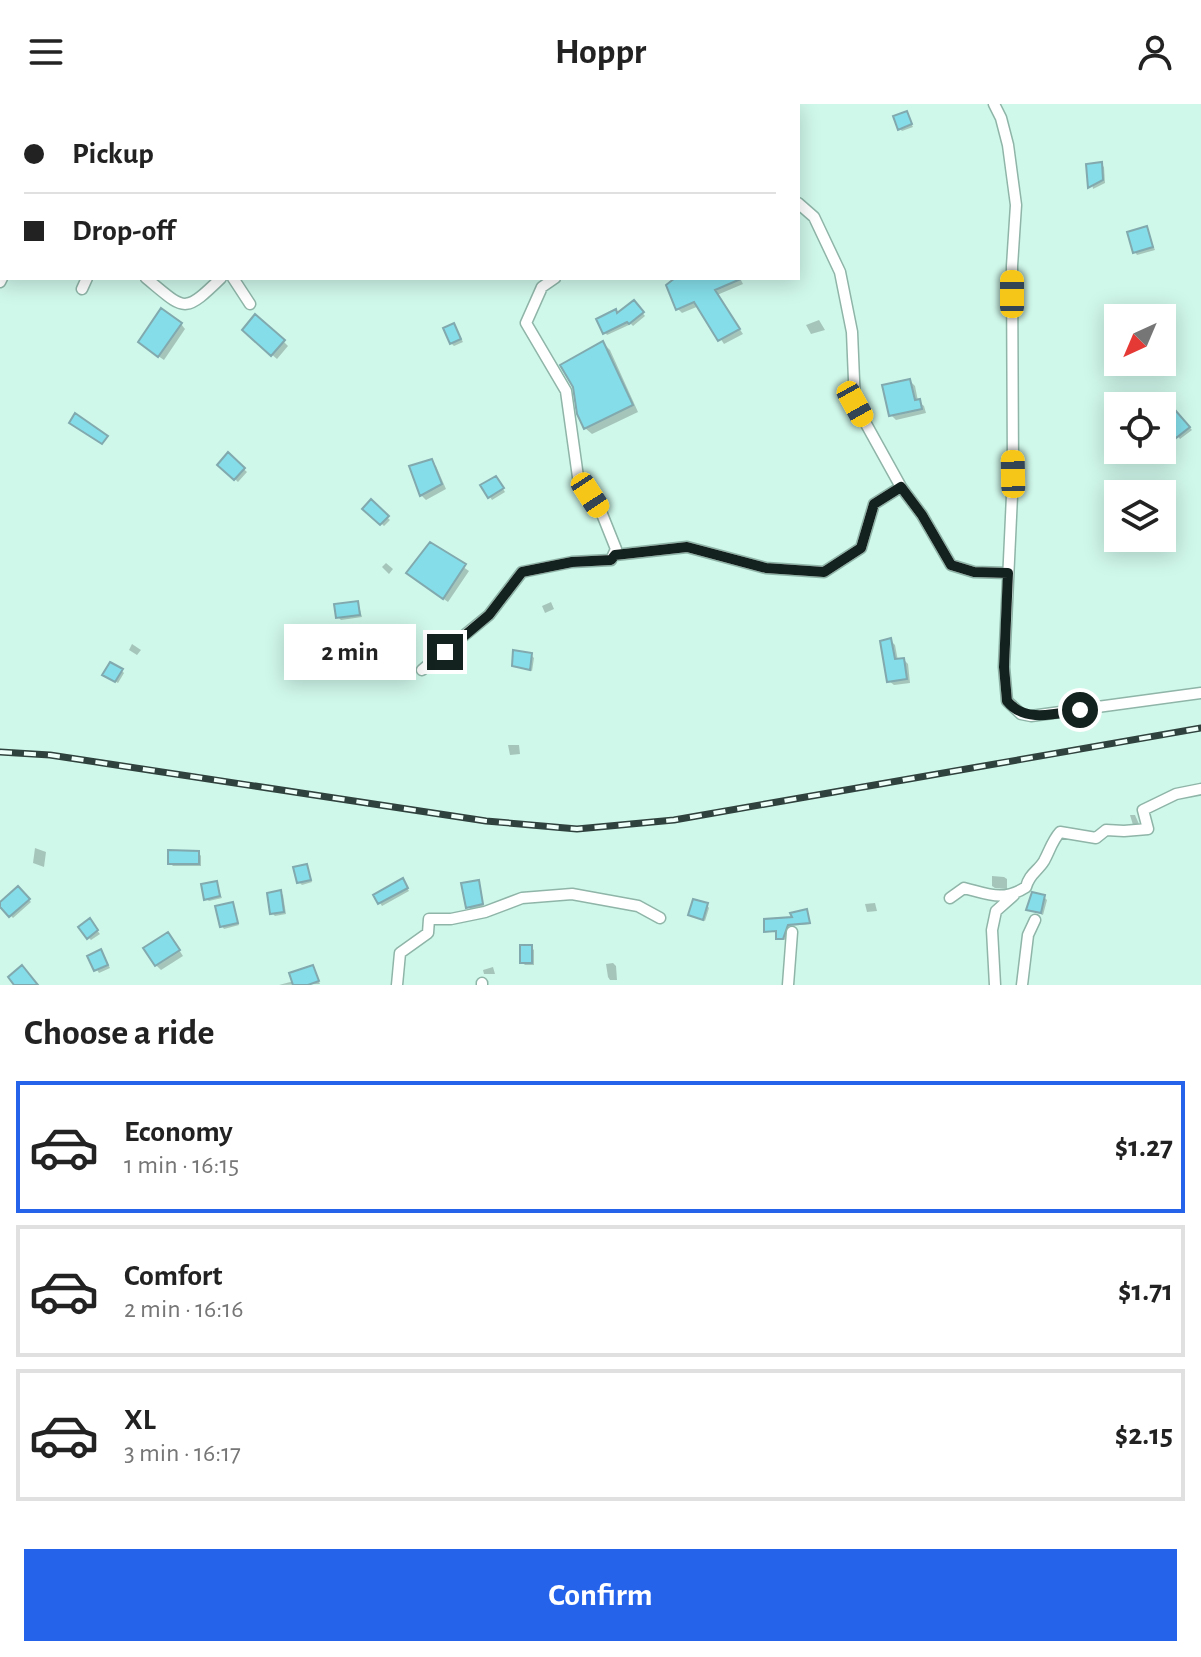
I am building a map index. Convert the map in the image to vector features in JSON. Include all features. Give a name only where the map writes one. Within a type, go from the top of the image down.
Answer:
[{"type":"street","points":[[994,104],[1008,145],[1016,205],[1012,266],[1013,474],[1004,690],[1007,701],[1021,714],[1058,714],[1201,693]]},
{"type":"street","points":[[800,205],[814,217],[840,272],[852,332],[855,404],[901,487],[922,515],[951,565],[974,572],[1008,573]]},
{"type":"street","points":[[82,289],[86,280]]},
{"type":"street","points":[[148,280],[176,302],[187,304],[197,302],[219,280]]},
{"type":"street","points":[[234,280],[250,304]]},
{"type":"street","points":[[422,670],[489,615],[522,572],[572,562],[611,560],[615,555],[616,549],[602,514],[578,477],[566,391],[526,323],[542,287],[552,280]]},
{"type":"street","points":[[615,555],[687,547],[766,568],[824,572],[861,548],[874,504],[901,487]]},
{"type":"street","points":[[995,985],[992,930],[996,911],[1026,887],[1028,877],[1044,862],[1050,844],[1060,832],[1096,838],[1106,830],[1148,829],[1143,810],[1176,794],[1201,789]]},
{"type":"street","points":[[950,898],[964,888],[1000,896],[1014,895]]},
{"type":"street","points":[[397,985],[400,953],[428,933],[429,919],[451,919],[485,912],[522,898],[572,894],[638,906],[660,918]]},
{"type":"street","points":[[1022,985],[1028,935],[1035,920]]},
{"type":"street","points":[[788,985],[792,932]]},
{"type":"building","points":[[907,111],[912,124],[898,130],[893,116]]},
{"type":"building","points":[[1102,162],[1103,180],[1088,188],[1086,164]]},
{"type":"building","points":[[1147,226],[1153,247],[1133,253],[1127,232]]},
{"type":"building","points":[[672,280],[738,280],[715,290],[740,329],[718,341],[694,302],[676,310],[666,285]]},
{"type":"building","points":[[634,300],[644,312],[629,324],[627,322],[603,334],[596,319],[616,309],[617,313]]},
{"type":"building","points":[[161,308],[182,323],[158,357],[138,342]]},
{"type":"building","points":[[255,314],[285,340],[271,356],[242,330]]},
{"type":"building","points":[[454,323],[461,339],[450,344],[443,328]]},
{"type":"building","points":[[603,341],[633,405],[584,429],[577,414],[573,387],[560,365]]},
{"type":"building","points":[[910,379],[915,400],[920,399],[922,409],[889,416],[882,385]]},
{"type":"building","points":[[1176,411],[1190,427],[1176,438]]},
{"type":"building","points":[[75,413],[108,436],[102,444],[69,423]]},
{"type":"building","points":[[228,452],[245,468],[234,480],[217,465]]},
{"type":"building","points":[[432,459],[442,484],[420,496],[409,466]]},
{"type":"building","points":[[496,476],[504,488],[488,498],[480,485]]},
{"type":"building","points":[[371,499],[389,516],[380,525],[362,509]]},
{"type":"building","points":[[430,542],[466,564],[443,599],[406,573]]},
{"type":"building","points":[[358,601],[360,615],[336,618],[334,604]]},
{"type":"building","points":[[891,638],[895,659],[904,658],[907,679],[887,682],[880,641]]},
{"type":"building","points":[[513,650],[532,653],[530,670],[512,666]]},
{"type":"building","points":[[110,662],[123,669],[115,682],[102,675]]},
{"type":"building","points":[[168,850],[199,851],[199,864],[168,864]]},
{"type":"building","points":[[307,864],[311,880],[297,883],[293,867]]},
{"type":"building","points":[[403,878],[408,888],[378,904],[373,895]]},
{"type":"building","points":[[479,880],[483,904],[466,908],[461,883]]},
{"type":"building","points":[[217,881],[220,896],[204,900],[201,884]]},
{"type":"building","points":[[18,886],[30,899],[9,917],[0,907],[0,902]]},
{"type":"building","points":[[281,890],[284,912],[270,914],[267,893]]},
{"type":"building","points":[[1032,892],[1045,895],[1041,913],[1026,910]]},
{"type":"building","points":[[693,899],[708,903],[703,920],[688,915]]},
{"type":"building","points":[[233,902],[238,923],[220,927],[215,906]]},
{"type":"building","points":[[807,909],[810,923],[788,925],[783,939],[776,939],[776,931],[764,932],[764,919],[792,917],[790,913]]},
{"type":"building","points":[[90,918],[98,930],[87,939],[78,927]]},
{"type":"building","points":[[168,932],[180,950],[155,966],[143,948]]},
{"type":"building","points":[[520,945],[532,945],[532,963],[520,963]]},
{"type":"building","points":[[101,949],[108,965],[94,971],[87,956]]},
{"type":"building","points":[[22,965],[38,985],[14,985],[8,977]]},
{"type":"building","points":[[313,965],[319,981],[293,985],[289,973]]},
{"type":"railway","points":[[0,752],[50,755],[486,821],[577,829],[674,820],[1201,728]]},
{"type":"route","points":[[445,652],[489,615],[522,572],[572,562],[611,560],[615,555],[687,547],[766,568],[824,572],[861,548],[874,504],[901,487],[922,515],[951,565],[974,572],[1008,573],[1004,667],[1007,701],[1021,714],[1031,716],[1080,710]]}]
